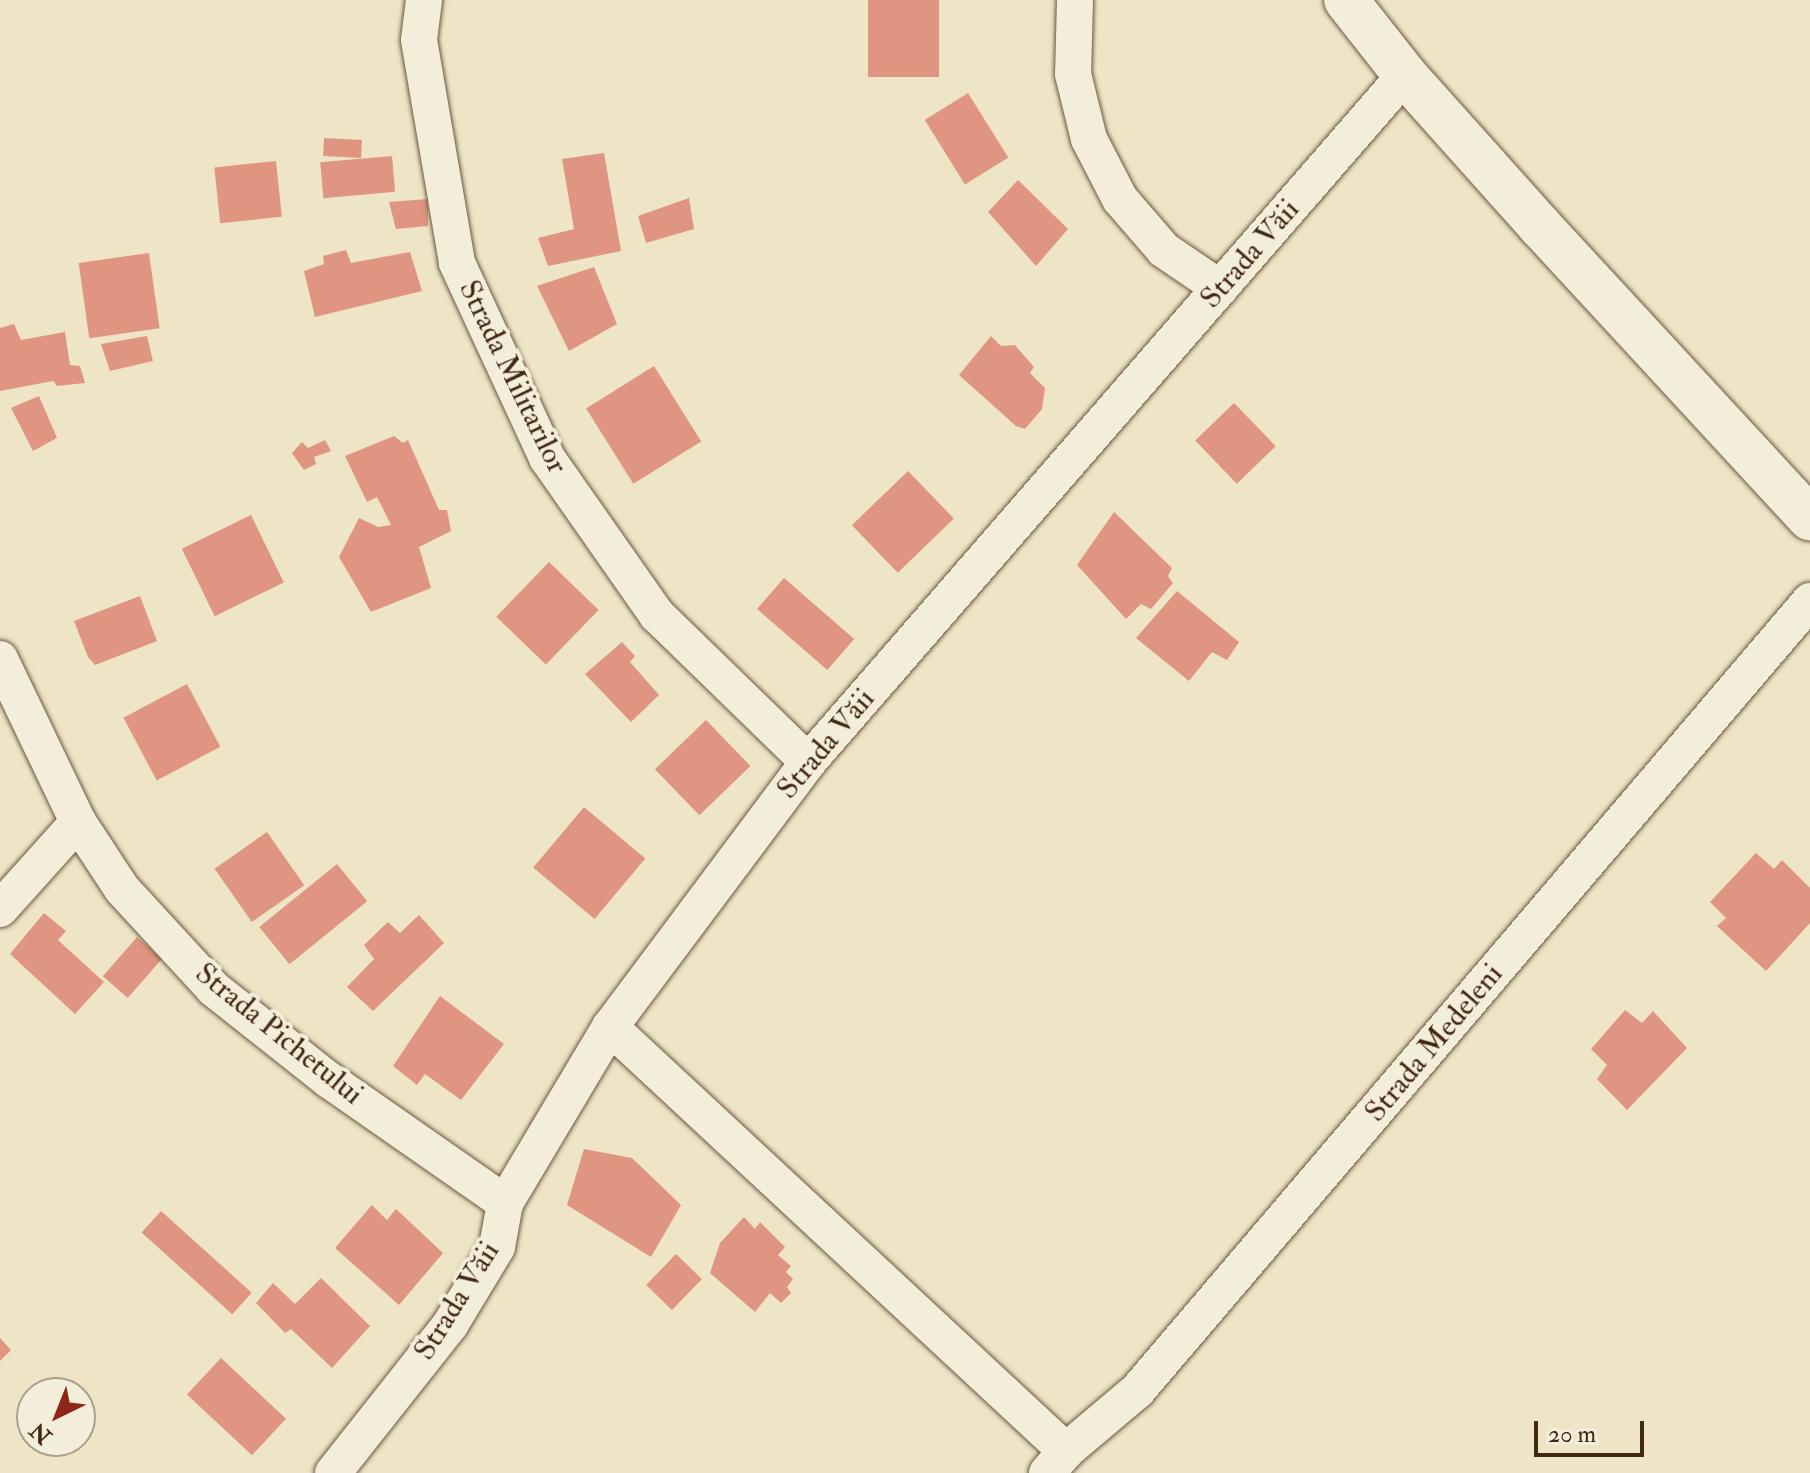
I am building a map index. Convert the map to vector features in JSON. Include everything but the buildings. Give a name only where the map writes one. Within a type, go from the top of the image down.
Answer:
[{"type":"main road","points":[[1346,0],[1405,75],[1810,519]]},
{"type":"street","name":"Strada Militarilor","points":[[424,0],[419,40],[457,263],[547,458],[657,615],[808,762]]},
{"type":"street","points":[[1075,0],[1073,74],[1089,139],[1120,199],[1164,250],[1220,288]]},
{"type":"street","name":"Strada Văii","points":[[333,1473],[450,1325],[497,1247],[505,1203],[610,1027],[808,762],[1405,75]]},
{"type":"street","name":"Strada Medeleni","points":[[1057,1462],[1137,1391],[1810,601]]},
{"type":"street","name":"Strada Pichetului","points":[[0,659],[78,822],[122,889],[214,989],[329,1080],[505,1203]]},
{"type":"street","points":[[0,909],[78,822]]},
{"type":"street","points":[[610,1027],[1057,1462]]}]
